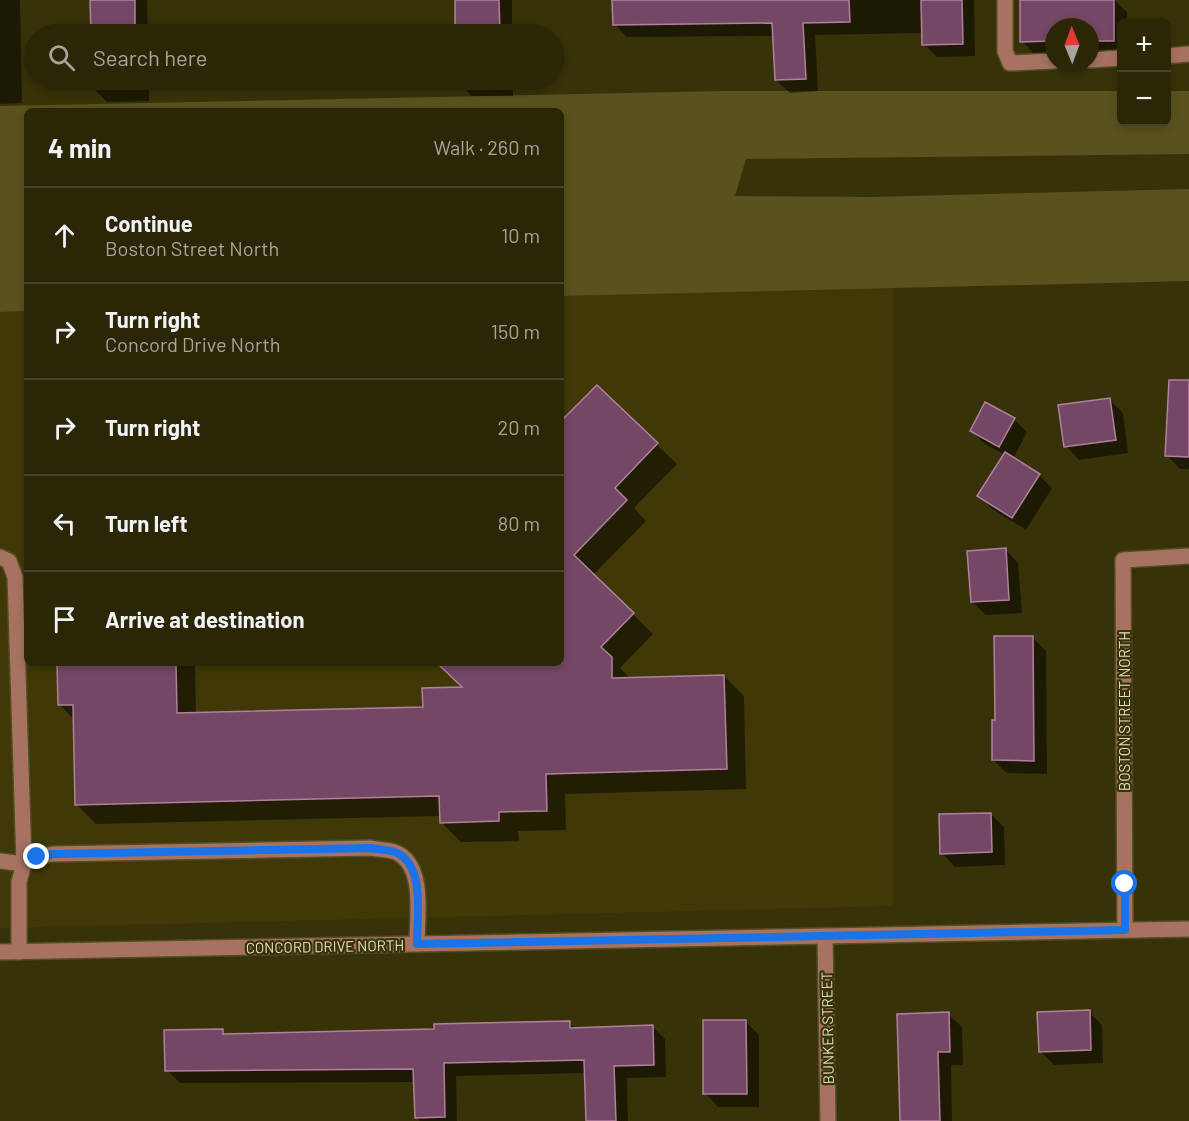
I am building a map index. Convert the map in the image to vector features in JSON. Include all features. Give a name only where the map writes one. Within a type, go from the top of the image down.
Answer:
[{"type":"street","points":[[1005,0],[1005,51],[1011,63],[1045,61]]},
{"type":"street","points":[[1171,56],[1189,54]]},
{"type":"street","points":[[1099,59],[1117,58]]},
{"type":"street","points":[[0,556],[9,561],[15,577],[24,864],[19,882],[19,952]]},
{"type":"street","name":"BOSTON STREET NORTH","points":[[1125,930],[1123,560],[1189,556]]},
{"type":"street","points":[[0,861],[24,864],[37,857],[53,854],[371,848],[398,853],[411,864],[416,881],[417,944]]},
{"type":"street","name":"CONCORD DRIVE NORTH","points":[[0,952],[1189,929]]},
{"type":"street","name":"BUNKER STREET","points":[[825,936],[828,1121]]},
{"type":"shaded area","points":[[721,91],[1117,91],[1117,126],[1171,126],[1171,91],[1189,91],[1189,154],[746,159],[735,196],[872,197],[1189,189],[1189,281],[564,296],[564,108],[24,108],[24,311],[0,312],[0,106]]},
{"type":"shaded area","points":[[893,287],[893,906],[0,928],[0,312],[24,311],[24,666],[564,666],[564,296]]},
{"type":"building","points":[[90,0],[135,0],[135,24],[91,24]]},
{"type":"building","points":[[455,0],[499,0],[500,24],[455,24]]},
{"type":"building","points":[[612,0],[849,0],[850,22],[803,23],[806,79],[775,80],[772,23],[613,25]]},
{"type":"building","points":[[921,0],[962,0],[963,44],[922,45]]},
{"type":"building","points":[[1020,0],[1114,0],[1114,41],[1099,41],[1099,18],[1045,18],[1045,41],[1020,42]]},
{"type":"building","points":[[1169,380],[1189,380],[1189,457],[1165,456]]},
{"type":"building","points":[[597,385],[658,443],[615,488],[627,500],[574,555],[634,613],[601,647],[612,657],[612,678],[724,675],[727,769],[546,774],[547,811],[499,812],[499,821],[440,823],[439,796],[75,805],[73,705],[58,705],[57,666],[176,666],[177,713],[423,707],[422,688],[462,687],[440,666],[564,666],[564,418]]},
{"type":"building","points":[[1110,398],[1116,440],[1064,447],[1058,405]]},
{"type":"building","points":[[985,402],[1015,418],[999,447],[970,431]]},
{"type":"building","points":[[1005,452],[1040,474],[1012,518],[977,496]]},
{"type":"building","points":[[1006,548],[1009,600],[971,602],[967,551]]},
{"type":"building","points":[[994,636],[1033,636],[1034,761],[992,760],[992,720],[995,720]]},
{"type":"building","points":[[991,813],[992,852],[940,854],[939,814]]},
{"type":"building","points":[[1090,1010],[1091,1050],[1039,1052],[1037,1012]]},
{"type":"building","points":[[949,1012],[950,1052],[938,1052],[940,1121],[900,1121],[897,1014]]},
{"type":"building","points":[[703,1020],[746,1020],[747,1094],[703,1094]]},
{"type":"building","points":[[570,1021],[570,1028],[653,1025],[654,1065],[614,1066],[616,1121],[586,1121],[584,1060],[444,1063],[445,1117],[415,1118],[413,1069],[165,1071],[164,1030],[223,1029],[223,1034],[434,1029],[434,1024]]},
{"type":"route","points":[[37,857],[53,854],[371,848],[398,853],[411,864],[416,881],[417,944],[1125,930],[1125,884]]}]
